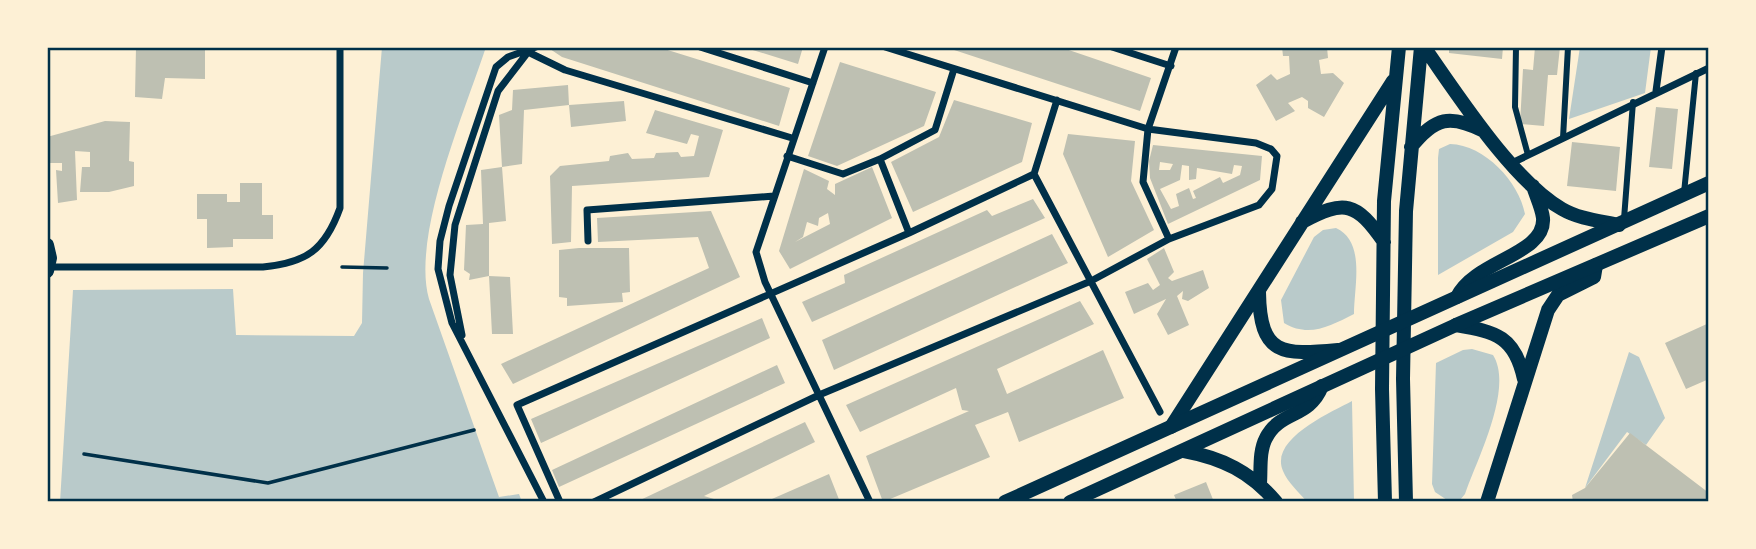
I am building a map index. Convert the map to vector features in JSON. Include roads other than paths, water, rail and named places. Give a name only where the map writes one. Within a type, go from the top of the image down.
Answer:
[{"type":"main road","points":[[1385,502],[1382,389],[1386,173],[1399,47]]},
{"type":"main road","points":[[1422,47],[1486,132],[1532,185],[1562,209],[1622,223]]},
{"type":"main road","points":[[1406,502],[1403,290],[1411,147],[1422,47]]},
{"type":"main road","points":[[1171,427],[1300,222],[1396,77]]},
{"type":"main road","points":[[1411,147],[1425,131],[1438,122],[1457,120],[1486,132]]},
{"type":"main road","points":[[1004,502],[1709,183]]},
{"type":"main road","points":[[1451,300],[1471,276],[1533,244],[1540,233],[1543,219],[1532,185]]},
{"type":"main road","points":[[1300,222],[1333,206],[1351,207],[1369,220],[1384,242]]},
{"type":"main road","points":[[1070,502],[1456,325],[1709,216]]},
{"type":"main road","points":[[47,245],[48,269]]},
{"type":"main road","points":[[1487,499],[1553,301],[1558,295],[1594,277],[1596,265]]},
{"type":"main road","points":[[1259,291],[1261,324],[1268,340],[1293,352],[1340,350]]},
{"type":"main road","points":[[1456,325],[1485,330],[1506,340],[1520,362],[1524,382]]},
{"type":"main road","points":[[1260,483],[1265,438],[1278,422],[1311,405],[1322,386]]},
{"type":"main road","points":[[1184,451],[1216,458],[1260,483],[1276,502]]},
{"type":"street","points":[[48,269],[263,267],[293,264],[318,248],[334,225],[340,208],[340,47]]},
{"type":"street","points":[[536,47],[508,57],[496,67],[440,241],[438,269],[442,293],[452,323],[544,502]]},
{"type":"street","points":[[701,47],[813,83]]},
{"type":"street","points":[[825,47],[792,138],[756,252],[772,294],[870,502]]},
{"type":"street","points":[[594,502],[819,395],[1091,281],[1170,239],[1259,205],[1272,189],[1277,156],[1271,149],[1256,142],[1148,129],[885,47]]},
{"type":"street","points":[[1112,47],[1171,65]]},
{"type":"street","points":[[1170,239],[1143,182],[1148,129],[1176,47]]},
{"type":"street","points":[[1516,47],[1515,107],[1528,155]]},
{"type":"street","points":[[1563,138],[1568,47]]},
{"type":"street","points":[[1656,91],[1662,47]]},
{"type":"street","points":[[527,52],[565,71],[792,138]]},
{"type":"street","points":[[465,346],[450,275],[455,225],[498,91],[527,52]]},
{"type":"street","points":[[1512,163],[1633,102],[1709,68]]},
{"type":"street","points":[[787,156],[843,174],[880,159],[934,130],[954,69]]},
{"type":"street","points":[[1684,194],[1696,73]]},
{"type":"street","points":[[1057,100],[1034,174],[1160,412]]},
{"type":"street","points":[[1622,223],[1633,102]]},
{"type":"street","points":[[880,159],[909,233]]},
{"type":"street","points":[[560,502],[517,405],[909,233],[1034,174]]},
{"type":"street","points":[[588,241],[587,210],[774,196]]}]
